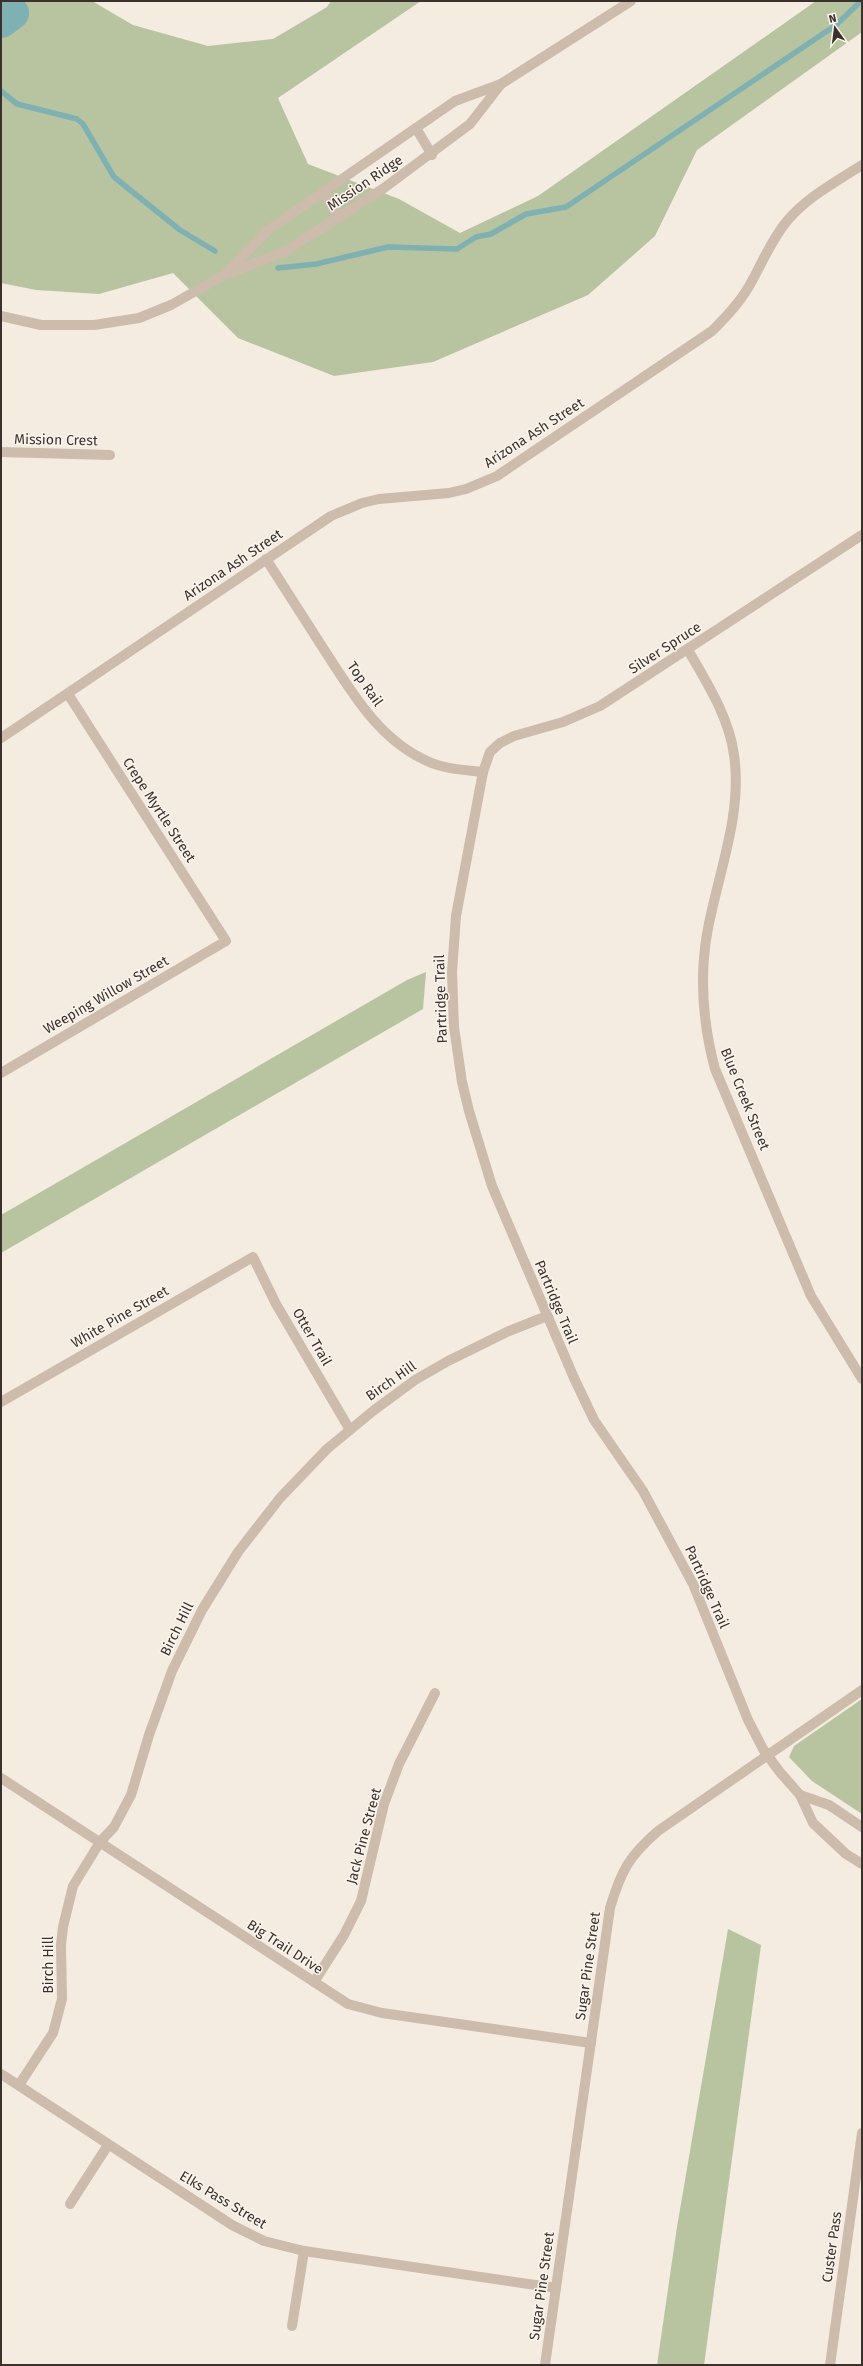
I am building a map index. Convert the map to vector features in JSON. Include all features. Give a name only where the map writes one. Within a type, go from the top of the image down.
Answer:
[{"type":"street","name":"Mission Ridge","points":[[224,275],[268,230],[455,101],[501,84],[631,1]]},
{"type":"street","name":"Mission Ridge","points":[[1,316],[41,325],[94,325],[139,318],[171,305],[224,275],[286,251],[339,218],[432,155],[470,124],[501,84]]},
{"type":"street","points":[[416,128],[432,155]]},
{"type":"street","name":"Arizona Ash Street","points":[[1,738],[331,516],[357,505],[396,497],[449,493],[471,487],[497,476],[712,331],[735,307],[753,279],[768,248],[787,221],[811,198],[862,165]]},
{"type":"street","points":[[323,191],[339,218]]},
{"type":"street","name":"Mission Crest","points":[[1,452],[110,455]]},
{"type":"street","name":"Silver Spruce","points":[[483,772],[490,752],[500,743],[514,736],[563,722],[600,706],[688,650],[862,535]]},
{"type":"street","name":"Top Rail","points":[[266,559],[359,703],[393,740],[427,761],[458,770],[483,772]]},
{"type":"street","name":"Blue Creek Street","points":[[688,650],[725,720],[732,742],[736,772],[735,807],[703,960],[702,995],[708,1043],[715,1069],[811,1296],[862,1379]]},
{"type":"street","name":"Crepe Myrtle Street","points":[[68,694],[226,941]]},
{"type":"street","name":"Partridge Trail","points":[[483,772],[456,916],[452,972],[454,1027],[462,1082],[468,1111],[492,1186],[547,1316],[594,1420],[643,1490],[693,1584],[748,1720],[768,1755],[800,1795],[812,1823],[846,1854],[862,1864]]},
{"type":"street","name":"Weeping Willow Street","points":[[1,1073],[226,941]]},
{"type":"street","name":"White Pine Street","points":[[1,1402],[253,1257]]},
{"type":"street","name":"Otter Trail","points":[[253,1257],[276,1304],[350,1430]]},
{"type":"street","name":"Birch Hill","points":[[19,2086],[53,2033],[62,1999],[61,1945],[63,1927],[73,1886],[100,1842],[114,1827],[131,1796],[149,1735],[172,1671],[202,1610],[238,1552],[280,1498],[326,1449],[372,1411],[428,1372],[510,1331],[547,1316]]},
{"type":"street","name":"Sugar Pine Street","points":[[544,2365],[610,1908],[620,1876],[640,1846],[658,1830],[862,1690]]},
{"type":"street","name":"Jack Pine Street","points":[[314,1982],[344,1935],[361,1901],[384,1804],[399,1764],[435,1693]]},
{"type":"street","name":"Big Trail Drive","points":[[1,1778],[348,2004],[382,2013],[591,2043]]},
{"type":"street","points":[[800,1795],[829,1806],[862,1827]]},
{"type":"street","name":"Elks Pass Street","points":[[1,2074],[232,2225],[264,2241],[304,2251],[556,2288]]},
{"type":"street","name":"Custer Pass","points":[[830,2365],[862,2133]]},
{"type":"street","points":[[70,2204],[108,2145]]},
{"type":"street","points":[[292,2326],[304,2251]]},
{"type":"green space","points":[[1,1],[92,1],[133,25],[208,46],[273,39],[327,7],[331,1],[421,1],[278,98],[308,164],[399,199],[460,233],[538,196],[816,1],[862,1],[862,32],[697,150],[655,236],[588,295],[433,362],[334,376],[238,338],[173,273],[99,294],[36,290],[1,283]]},
{"type":"green space","points":[[426,972],[423,1009],[1,1253],[1,1215],[407,980]]},
{"type":"green space","points":[[862,1699],[862,1814],[812,1781],[789,1757],[794,1746]]},
{"type":"green space","points":[[728,1929],[761,1945],[704,2365],[657,2365],[677,2227]]},
{"type":"waterway","points":[[278,268],[316,264],[388,247],[457,249],[476,237],[491,234],[526,214],[566,207],[836,25],[861,1]]},
{"type":"waterway","points":[[1,21],[12,13]]},
{"type":"waterway","points":[[1,91],[17,104],[77,119],[83,124],[114,177],[180,230],[215,251]]}]
